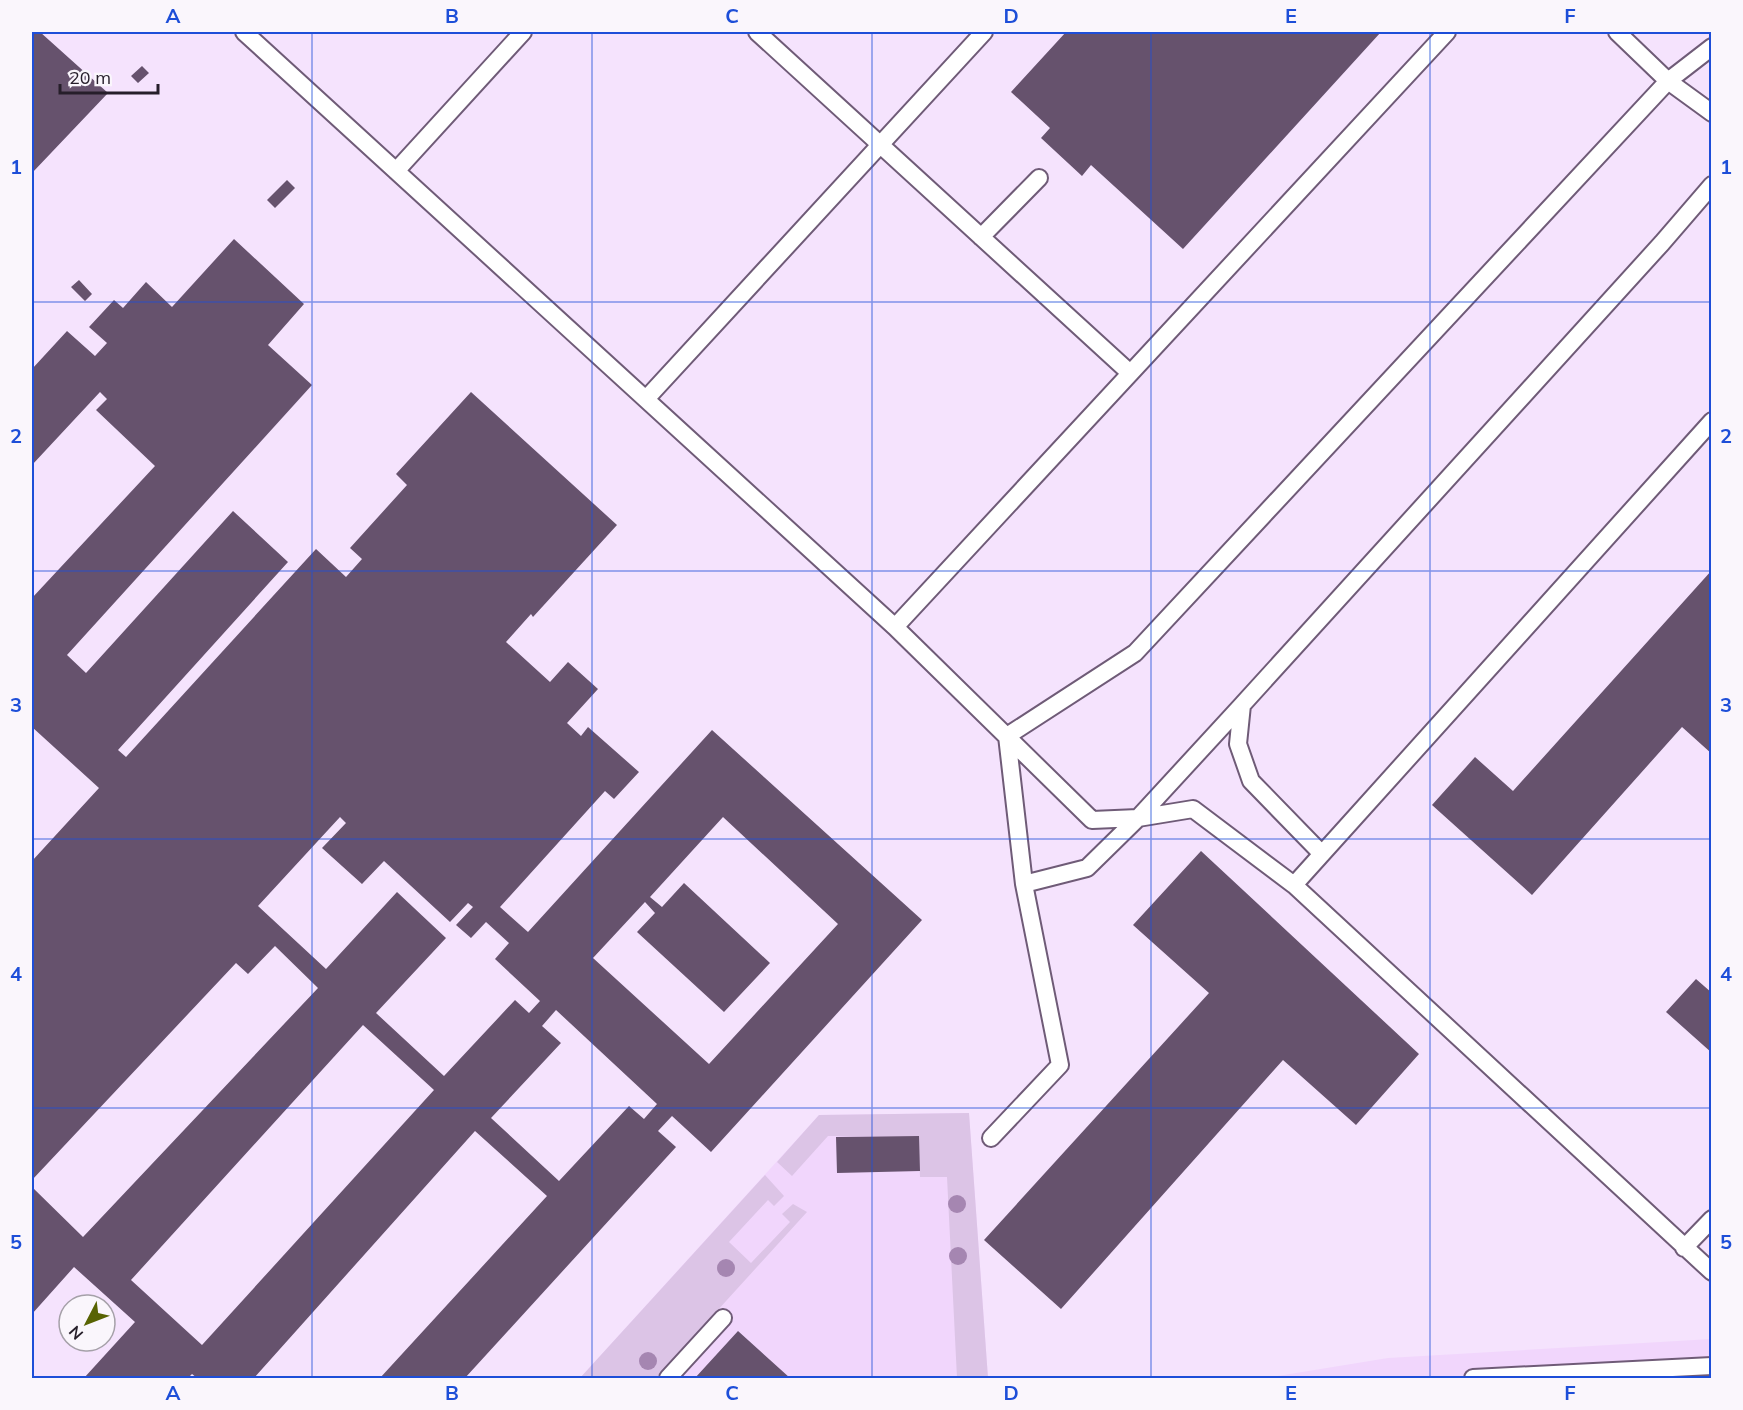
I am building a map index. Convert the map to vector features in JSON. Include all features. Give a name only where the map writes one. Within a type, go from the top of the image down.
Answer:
[{"type":"lane","points":[[244,32],[895,627],[1092,820],[1138,818],[1193,809],[1294,885],[1712,1272]]},
{"type":"lane","points":[[396,171],[524,32]]},
{"type":"lane","points":[[757,32],[1130,373]]},
{"type":"lane","points":[[646,399],[984,32]]},
{"type":"lane","points":[[895,627],[1447,32]]},
{"type":"lane","points":[[1617,32],[1668,81],[1712,113]]},
{"type":"lane","points":[[1007,736],[1135,653],[1668,81],[1712,46]]},
{"type":"lane","points":[[981,237],[1039,178]]},
{"type":"lane","points":[[1024,884],[1087,868],[1138,818],[1662,243],[1712,185]]},
{"type":"lane","points":[[1294,885],[1712,421]]},
{"type":"lane","points":[[1242,705],[1238,744],[1251,781],[1322,854]]},
{"type":"lane","points":[[991,1138],[1060,1065],[1024,884],[1007,736]]},
{"type":"lane","points":[[1684,1248],[1712,1219]]},
{"type":"lane","points":[[668,1378],[723,1318]]},
{"type":"lane","points":[[1473,1378],[1712,1366]]},
{"type":"shaded area","points":[[969,1113],[988,1378],[580,1378],[819,1115]]},
{"type":"shaded area","points":[[969,1113],[988,1378],[957,1378],[947,1177],[920,1177],[918,1136],[828,1136],[792,1176],[777,1162],[819,1115]]},
{"type":"shaded area","points":[[765,1175],[784,1196],[774,1206],[768,1200],[729,1242],[751,1263],[790,1222],[782,1214],[793,1204],[807,1212],[656,1378],[580,1378]]},
{"type":"shaded area","points":[[1711,1339],[1711,1378],[1266,1378],[1388,1358]]},
{"type":"building","points":[[32,32],[40,32],[108,93],[32,173]]},
{"type":"building","points":[[1066,32],[1381,32],[1183,249],[1091,165],[1082,176],[1041,138],[1050,128],[1011,92]]},
{"type":"building","points":[[142,66],[149,73],[138,83],[131,76]]},
{"type":"building","points":[[287,180],[295,188],[275,208],[267,200]]},
{"type":"building","points":[[234,239],[304,304],[268,345],[312,385],[67,655],[86,673],[233,511],[288,562],[118,750],[126,757],[316,549],[346,577],[362,559],[350,548],[407,485],[396,474],[471,392],[617,525],[533,617],[531,614],[506,642],[550,682],[568,662],[598,689],[567,723],[581,736],[588,727],[639,772],[614,799],[605,791],[500,907],[528,932],[712,730],[922,920],[711,1152],[672,1116],[658,1131],[676,1147],[465,1378],[380,1378],[547,1196],[475,1131],[254,1378],[197,1378],[192,1374],[188,1378],[84,1378],[107,1353],[117,1353],[117,1342],[135,1322],[117,1306],[117,1293],[103,1293],[74,1267],[32,1314],[32,1187],[83,1237],[318,988],[275,946],[248,974],[236,963],[32,1180],[32,861],[99,788],[32,727],[32,598],[155,466],[96,410],[107,399],[100,392],[32,465],[32,369],[67,331],[95,356],[107,343],[89,327],[114,300],[123,308],[146,282],[172,307]],"holes":[[[340,817],[346,823],[322,848],[362,884],[384,861],[450,922],[468,903],[473,907],[456,925],[471,938],[486,922],[509,943],[495,959],[540,1001],[529,1013],[515,1000],[444,1076],[376,1013],[446,938],[397,892],[326,969],[258,906]],[[723,817],[838,924],[709,1064],[593,958],[645,902],[655,913],[637,932],[724,1012],[770,963],[684,883],[662,907],[650,897]],[[556,1010],[657,1104],[644,1119],[629,1106],[559,1181],[491,1118],[561,1043],[542,1026]],[[363,1025],[434,1090],[202,1345],[131,1280]]]},
{"type":"building","points":[[79,280],[92,294],[85,301],[71,287]]},
{"type":"building","points":[[1712,570],[1712,754],[1682,727],[1532,895],[1432,805],[1475,757],[1513,791]]},
{"type":"building","points":[[1201,851],[1419,1054],[1356,1125],[1283,1060],[1061,1309],[984,1240],[1209,993],[1133,925]]},
{"type":"building","points":[[1696,979],[1712,993],[1712,1053],[1666,1012]]},
{"type":"building","points":[[919,1136],[920,1171],[837,1173],[836,1137]]},
{"type":"building","points":[[738,1331],[790,1378],[695,1378]]}]
